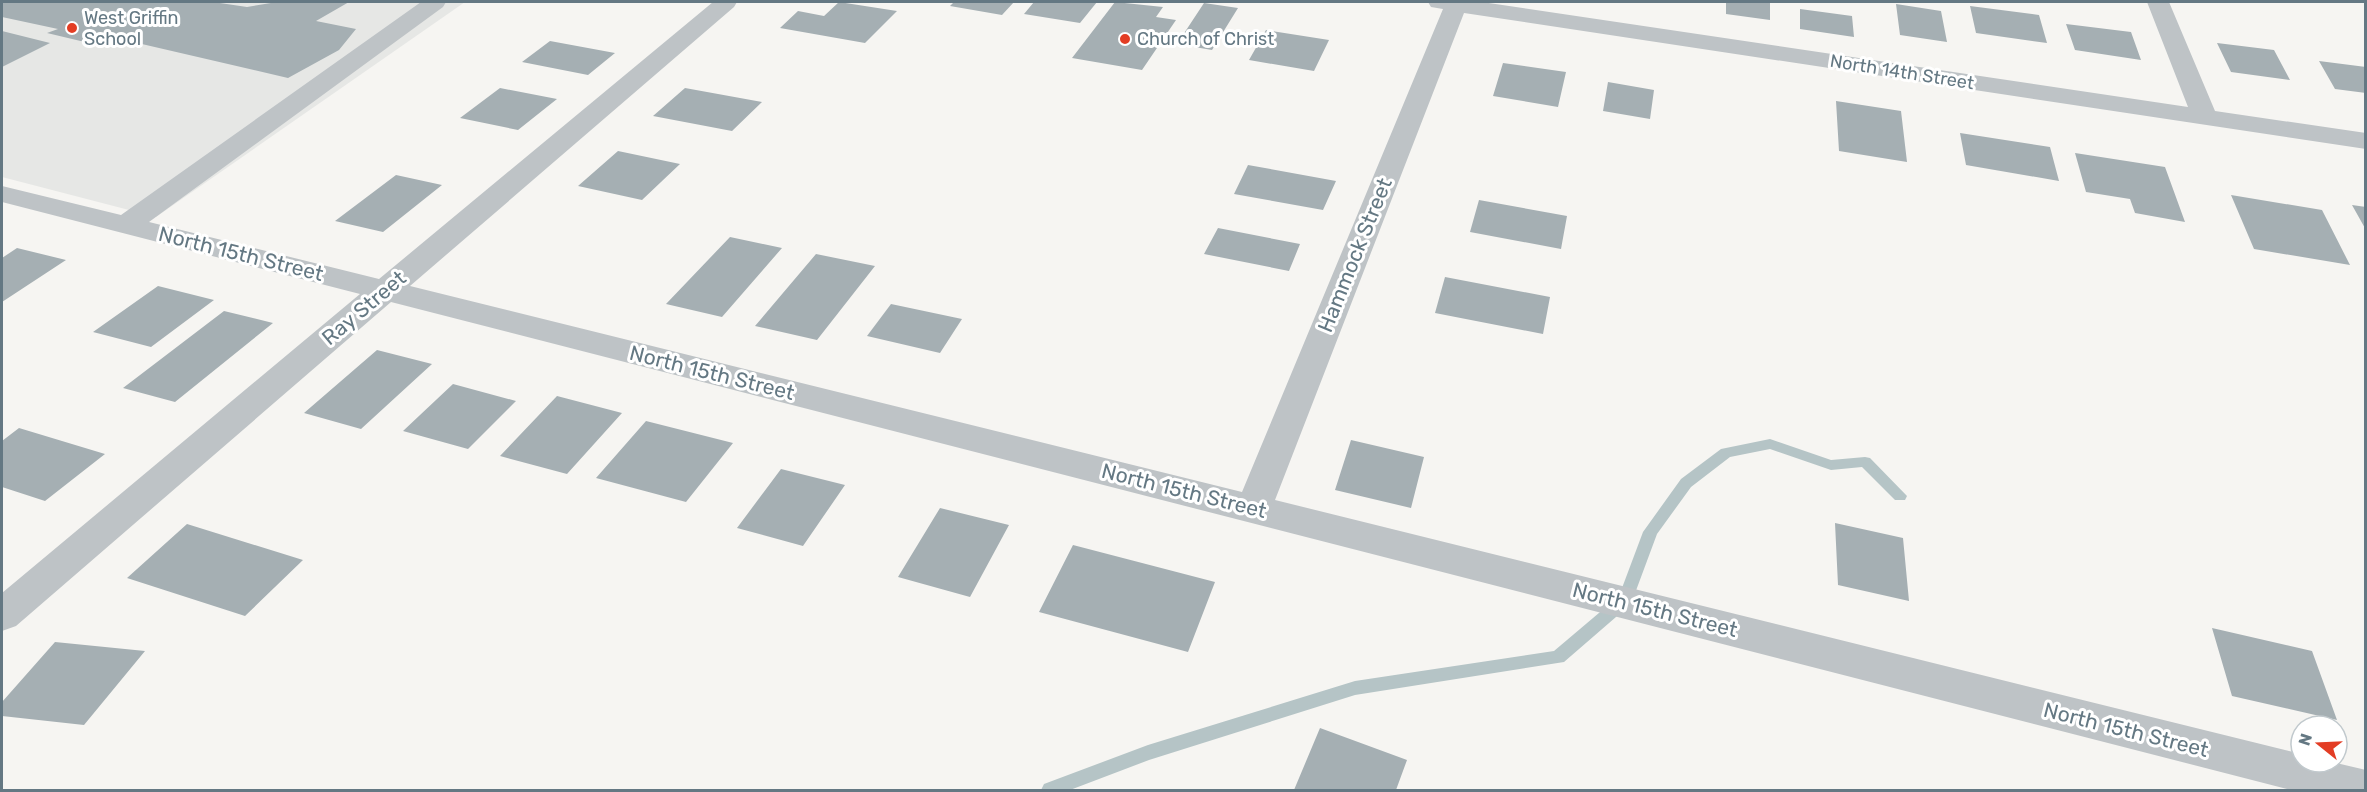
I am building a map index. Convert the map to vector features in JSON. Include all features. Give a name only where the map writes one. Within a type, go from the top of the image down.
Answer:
[{"type":"street","points":[[126,225],[435,2]]},
{"type":"street","name":"Ray Street","points":[[2,615],[726,2]]},
{"type":"street","name":"North 14th Street","points":[[1450,2],[2366,141]]},
{"type":"street","name":"Hammock Street","points":[[1254,508],[1450,2]]},
{"type":"street","points":[[2158,2],[2205,117]]},
{"type":"street","name":"North 15th Street","points":[[2,194],[2366,790]]},
{"type":"shaded area","points":[[2,2],[465,2],[156,217],[2,177]]},
{"type":"building","points":[[2,2],[213,2],[247,7],[277,2],[349,2],[316,21],[356,29],[339,50],[288,78],[103,35],[89,43],[47,33],[58,29],[2,17]]},
{"type":"building","points":[[839,2],[897,11],[865,43],[780,28],[798,11],[824,16]]},
{"type":"building","points":[[954,2],[1014,2],[1002,15],[950,6]]},
{"type":"building","points":[[1034,2],[1097,2],[1080,23],[1024,14]]},
{"type":"building","name":"Church of Christ","points":[[1115,2],[1163,7],[1156,17],[1176,20],[1142,70],[1072,58]]},
{"type":"building","points":[[1726,2],[1770,2],[1770,20],[1726,14]]},
{"type":"building","points":[[1204,3],[1238,8],[1212,50],[1177,44]]},
{"type":"building","points":[[1896,4],[1941,11],[1947,42],[1900,35]]},
{"type":"building","points":[[1970,6],[2039,15],[2047,43],[1976,33]]},
{"type":"building","points":[[1800,9],[1852,16],[1854,37],[1800,29]]},
{"type":"building","points":[[2066,24],[2131,32],[2141,60],[2075,50]]},
{"type":"building","points":[[1266,30],[1329,40],[1314,71],[1249,60]]},
{"type":"building","points":[[2,31],[50,43],[2,67]]},
{"type":"building","points":[[550,41],[615,53],[588,75],[522,62]]},
{"type":"building","points":[[2217,43],[2274,50],[2290,80],[2231,72]]},
{"type":"building","points":[[2319,61],[2366,67],[2366,93],[2335,89]]},
{"type":"building","points":[[1503,63],[1566,72],[1558,107],[1493,96]]},
{"type":"building","points":[[1608,82],[1654,90],[1650,119],[1603,111]]},
{"type":"building","points":[[500,88],[557,99],[518,130],[460,118]]},
{"type":"building","points":[[685,88],[762,102],[732,131],[653,116]]},
{"type":"building","points":[[1836,101],[1901,111],[1907,162],[1839,151]]},
{"type":"building","points":[[1960,133],[2050,147],[2059,181],[1966,165]]},
{"type":"building","points":[[618,151],[680,164],[642,200],[578,186]]},
{"type":"building","points":[[2075,153],[2165,167],[2185,222],[2135,213],[2130,199],[2086,192]]},
{"type":"building","points":[[1248,165],[1336,181],[1323,210],[1234,194]]},
{"type":"building","points":[[396,175],[442,185],[383,232],[335,221]]},
{"type":"building","points":[[2231,195],[2322,210],[2350,265],[2254,249]]},
{"type":"building","points":[[1479,200],[1567,216],[1561,249],[1470,232]]},
{"type":"building","points":[[2352,205],[2366,207],[2366,230]]},
{"type":"building","points":[[1218,228],[1300,244],[1289,271],[1204,254]]},
{"type":"building","points":[[730,237],[782,248],[722,317],[666,304]]},
{"type":"building","points":[[17,248],[66,260],[2,302],[2,258]]},
{"type":"building","points":[[816,254],[875,266],[817,340],[755,326]]},
{"type":"building","points":[[1445,277],[1550,297],[1543,334],[1435,313]]},
{"type":"building","points":[[158,286],[214,300],[151,347],[93,332]]},
{"type":"building","points":[[891,304],[962,319],[940,353],[867,336]]},
{"type":"building","points":[[224,311],[273,323],[175,402],[123,388]]},
{"type":"building","points":[[377,350],[432,364],[361,429],[304,413]]},
{"type":"building","points":[[453,384],[516,401],[468,449],[403,431]]},
{"type":"building","points":[[557,396],[622,413],[567,474],[500,456]]},
{"type":"building","points":[[646,421],[733,443],[686,502],[596,478]]},
{"type":"building","points":[[19,428],[105,454],[45,501],[2,487],[2,441]]},
{"type":"building","points":[[1351,440],[1424,457],[1411,508],[1335,490]]},
{"type":"building","points":[[781,469],[845,485],[803,546],[737,528]]},
{"type":"building","points":[[940,508],[1009,525],[970,597],[898,577]]},
{"type":"building","points":[[1835,523],[1903,538],[1909,601],[1838,585]]},
{"type":"building","points":[[187,524],[303,560],[245,616],[127,578]]},
{"type":"building","points":[[1073,545],[1215,582],[1188,652],[1039,612]]},
{"type":"building","points":[[2212,628],[2312,651],[2335,714],[2311,714],[2232,696]]},
{"type":"building","points":[[55,642],[145,651],[84,725],[2,716],[2,702]]},
{"type":"building","points":[[1320,728],[1407,760],[1396,790],[1294,790]]},
{"type":"waterway","points":[[1050,790],[1148,753],[1355,688],[1558,657],[1625,600],[1650,532],[1686,483],[1726,453],[1770,444],[1831,465],[1865,462],[1900,496]]},
{"type":"place","name":"West Griffin School","points":[[72,28]]},
{"type":"place","name":"Church of Christ","points":[[1125,39]]}]
